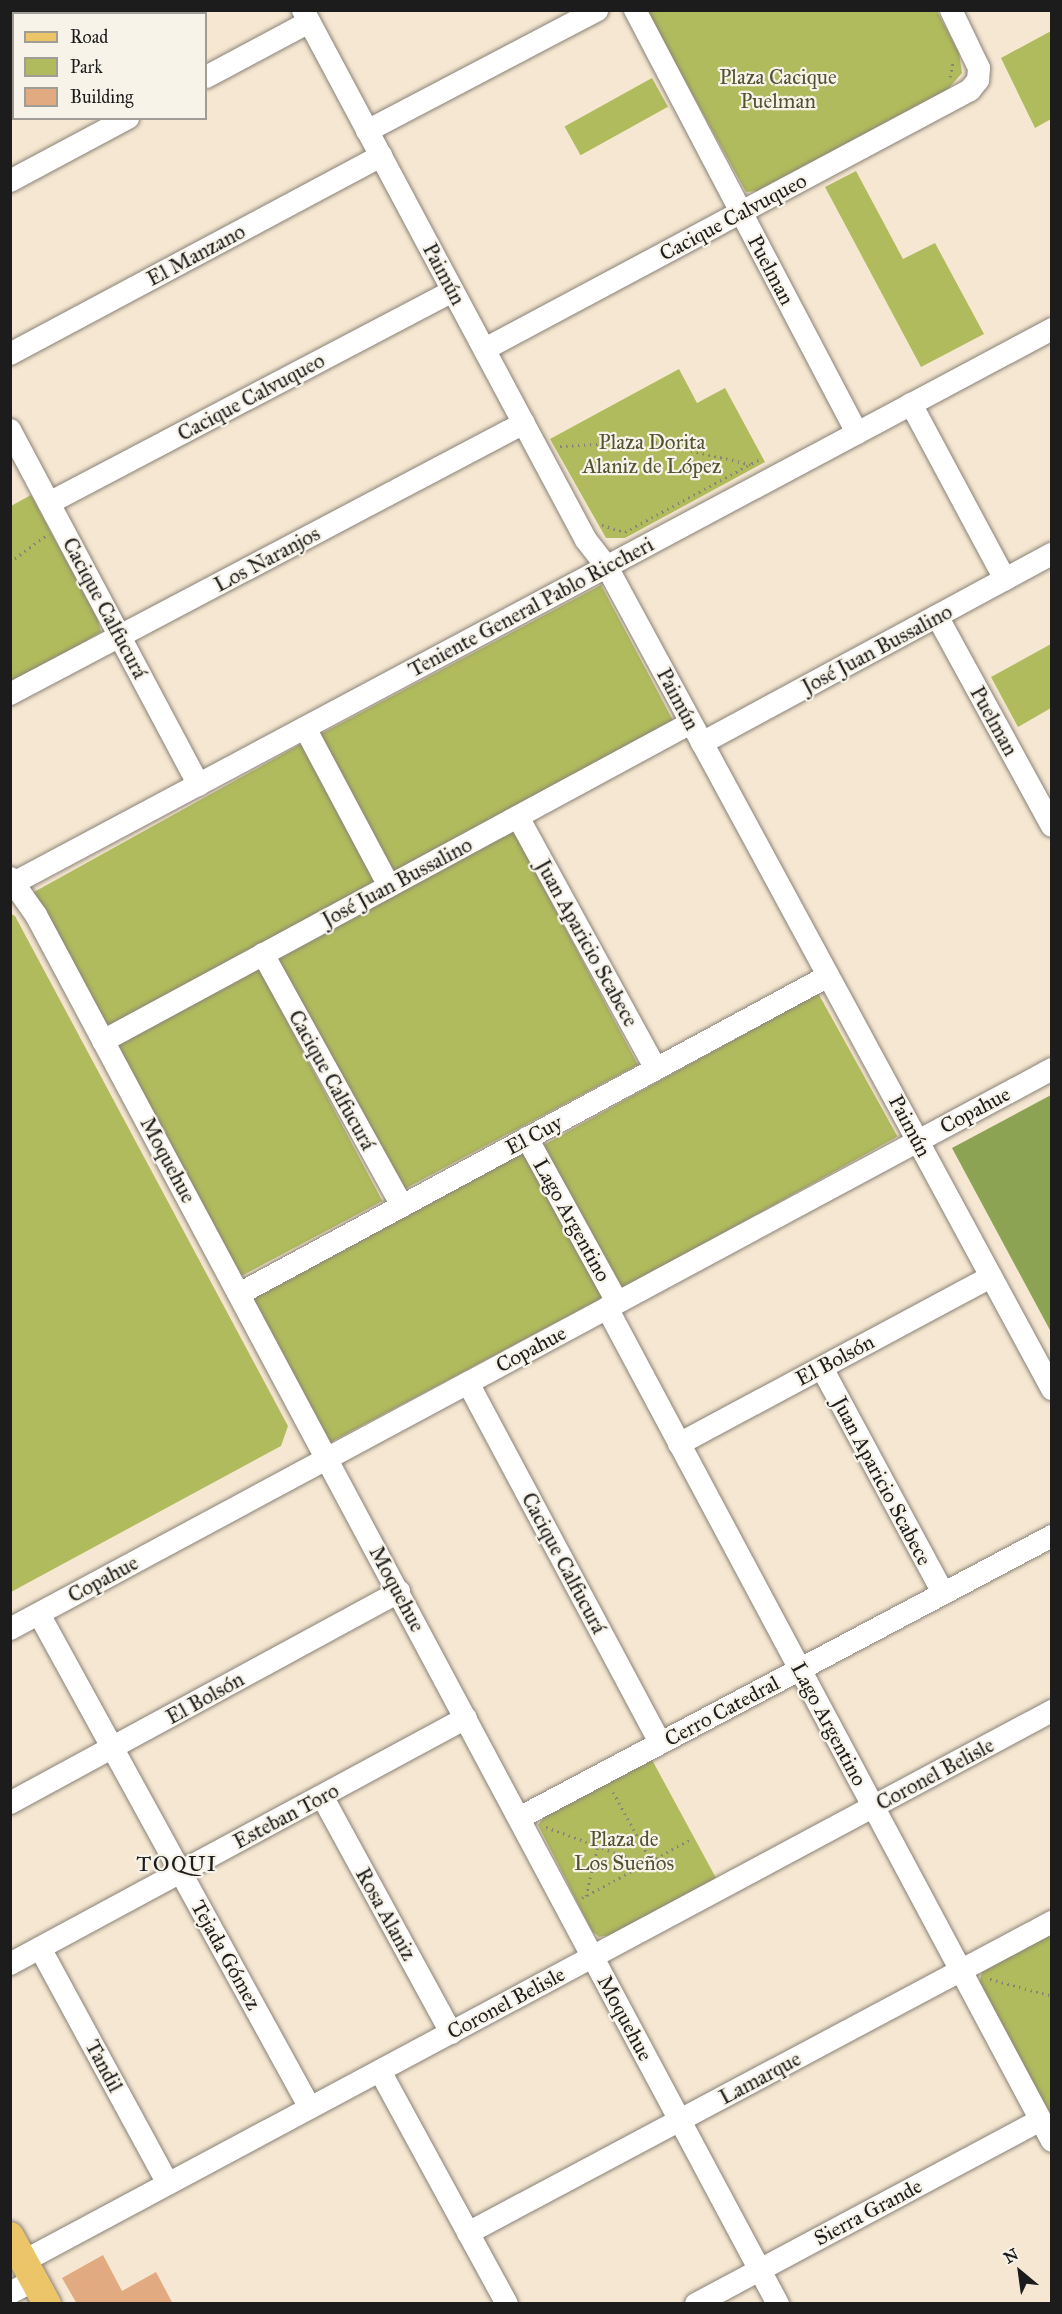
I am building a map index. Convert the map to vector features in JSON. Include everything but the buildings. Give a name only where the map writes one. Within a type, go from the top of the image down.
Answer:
[{"type":"main road","points":[[10,2236],[29,2284]]},
{"type":"street","points":[[368,131],[597,10]]},
{"type":"street","name":"Puelman","points":[[635,10],[857,433]]},
{"type":"street","name":"Cacique Calvuqueo","points":[[485,350],[960,96],[978,80],[976,56],[951,10]]},
{"type":"street","points":[[207,76],[306,16]]},
{"type":"street","name":"Paimún","points":[[306,16],[586,540],[607,567],[1052,1389]]},
{"type":"street","points":[[10,181],[124,120]]},
{"type":"street","name":"El Manzano","points":[[10,354],[381,156]]},
{"type":"street","name":"Cacique Calvuqueo","points":[[49,503],[453,291]]},
{"type":"street","name":"Teniente General Pablo Riccheri","points":[[12,882],[199,785],[1052,329]]},
{"type":"street","points":[[911,404],[1005,579]]},
{"type":"street","name":"Los Naranjos","points":[[10,694],[524,423]]},
{"type":"street","name":"Cacique Calfucurá","points":[[10,430],[199,785]]},
{"type":"street","name":"José Juan Bussalino","points":[[702,743],[1052,554]]},
{"type":"street","name":"Puelman","points":[[937,616],[1046,803],[1052,826]]},
{"type":"street","name":"José Juan Bussalino","points":[[103,1041],[692,723]]},
{"type":"street","points":[[305,728],[389,886]]},
{"type":"street","name":"Juan Aparicio Scabece","points":[[518,817],[656,1069]]},
{"type":"street","name":"Moquehue","points":[[12,882],[103,1041],[778,2304]]},
{"type":"street","name":"Cacique Calfucurá","points":[[263,954],[402,1206]]},
{"type":"street","name":"El Cuy","points":[[239,1294],[828,976]]},
{"type":"street","name":"Copahue","points":[[10,1629],[1052,1069]]},
{"type":"street","name":"Lago Argentino","points":[[527,1138],[612,1305],[679,1444],[1052,2141]]},
{"type":"street","name":"El Bolsón","points":[[679,1444],[991,1277]]},
{"type":"street","name":"Juan Aparicio Scabece","points":[[822,1368],[943,1593]]},
{"type":"street","name":"Cacique Calfucurá","points":[[468,1383],[660,1743]]},
{"type":"street","name":"Cerro Catedral","points":[[519,1818],[1052,1536]]},
{"type":"street","name":"El Bolsón","points":[[10,1803],[399,1592]]},
{"type":"street","name":"Tejada Gómez","points":[[39,1614],[310,2108]]},
{"type":"street","name":"Coronel Belisle","points":[[29,2284],[168,2184],[1052,1711]]},
{"type":"street","name":"Esteban Toro","points":[[10,1964],[466,1718]]},
{"type":"street","name":"Rosa Alaniz","points":[[322,1796],[451,2033]]},
{"type":"street","name":"Lamarque","points":[[468,2233],[1052,1922]]},
{"type":"street","name":"Tandil","points":[[40,1948],[168,2184]]},
{"type":"street","points":[[380,2071],[507,2304]]},
{"type":"street","name":"Sierra Grande","points":[[696,2304],[1040,2120]]},
{"type":"path","points":[[940,83],[950,77],[955,57]]},
{"type":"path","points":[[554,437],[565,456]]},
{"type":"path","points":[[560,446],[650,441],[750,464]]},
{"type":"path","points":[[597,516],[603,526],[625,532],[762,458]]},
{"type":"path","points":[[42,525],[53,544]]},
{"type":"path","points":[[10,562],[48,535]]},
{"type":"path","points":[[610,1785],[651,1861]]},
{"type":"path","points":[[543,1831],[545,1824],[646,1864]]},
{"type":"path","points":[[581,1899],[691,1839]]},
{"type":"path","points":[[586,1896],[598,1846]]},
{"type":"path","points":[[575,1890],[586,1909]]},
{"type":"path","points":[[983,1983],[986,1975],[1052,1996]]},
{"type":"green space","name":"Plaza Cacique Puelman","points":[[647,11],[937,11],[959,53],[962,73],[948,89],[757,191],[746,192]]},
{"type":"green space","points":[[1051,31],[1051,119],[1035,128],[1001,58]]},
{"type":"green space","points":[[652,78],[668,107],[581,155],[565,126]]},
{"type":"green space","points":[[856,171],[903,259],[935,243],[984,334],[921,367],[825,187]]},
{"type":"green space","name":"Plaza Dorita Alaniz de López","points":[[679,369],[697,403],[725,388],[765,462],[625,538],[606,538],[550,439]]},
{"type":"green space","points":[[31,495],[98,620],[101,632],[11,686],[11,506]]},
{"type":"green space","points":[[601,585],[675,724],[391,874],[318,736]]},
{"type":"green space","points":[[1051,644],[1051,708],[1018,727],[991,677]]},
{"type":"green space","points":[[303,743],[379,880],[109,1030],[33,893]]},
{"type":"green space","points":[[513,830],[638,1065],[401,1191],[276,956]]},
{"type":"green space","points":[[11,914],[15,916],[288,1426],[281,1446],[11,1592]]},
{"type":"green space","points":[[258,967],[382,1201],[238,1278],[113,1044]]},
{"type":"green space","points":[[818,993],[898,1136],[621,1290],[542,1146]]},
{"type":"green space","points":[[1051,1095],[1051,1332],[952,1148]]},
{"type":"green space","points":[[525,1151],[603,1298],[329,1443],[251,1297]]},
{"type":"green space","name":"Plaza de Los Sueños","points":[[651,1758],[716,1878],[610,1935],[599,1937],[592,1931],[538,1825],[545,1816]]},
{"type":"green space","points":[[1051,1933],[1051,2121],[979,1983],[982,1972]]},
{"type":"district","name":"TOQUI","points":[[177,1864]]}]
